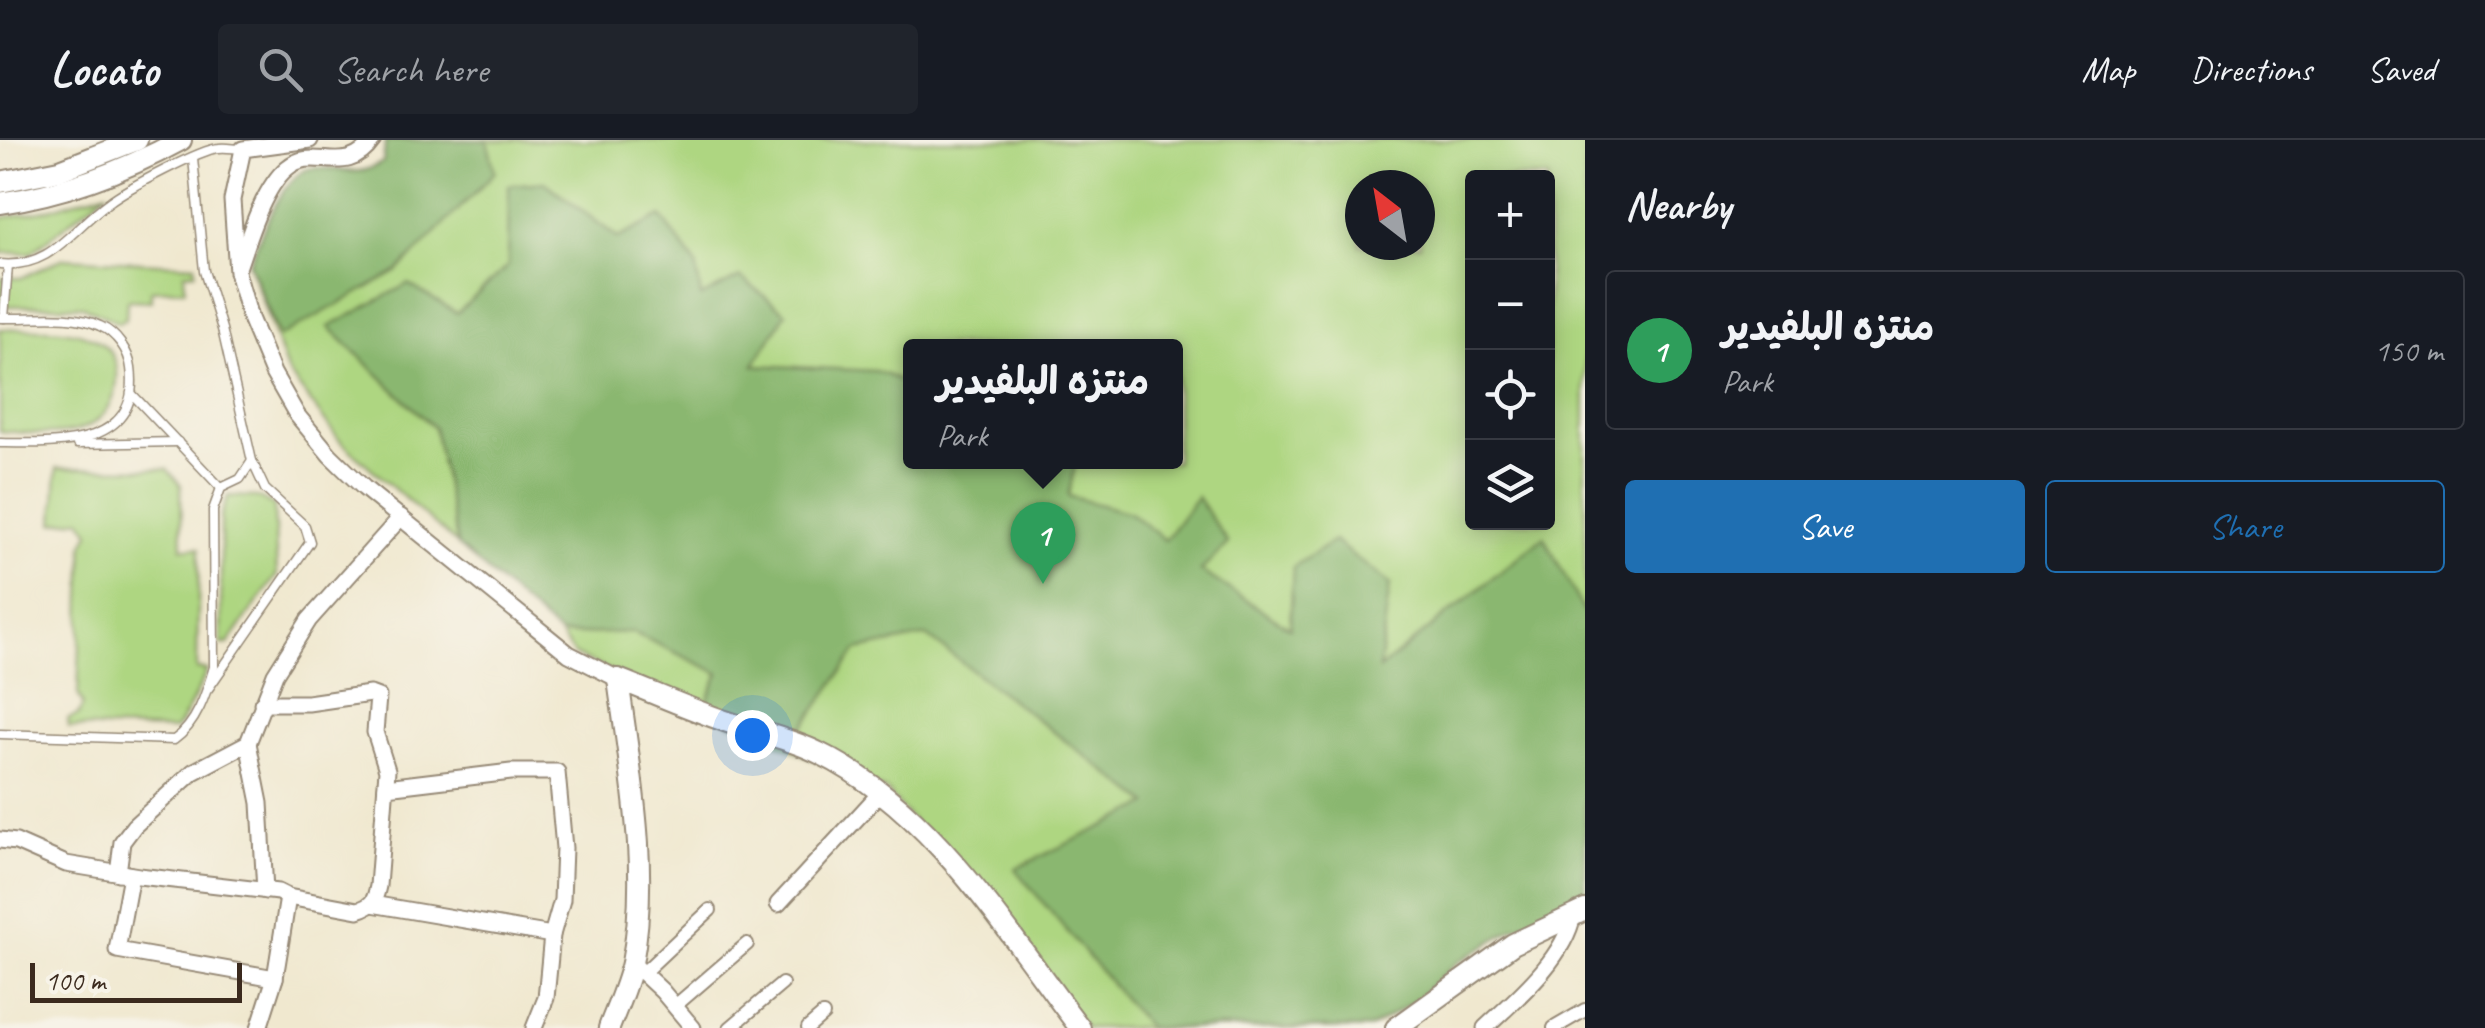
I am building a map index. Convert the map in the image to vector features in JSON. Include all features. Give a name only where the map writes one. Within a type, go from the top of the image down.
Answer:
[{"type":"street","points":[[0,182],[60,170],[137,140]]},
{"type":"street","points":[[0,203],[99,177],[181,140]]},
{"type":"street","points":[[310,140],[242,149],[232,200],[237,272],[250,318],[273,373],[297,415],[330,456],[569,654],[618,679],[723,720],[796,742],[882,791],[929,835],[1080,1028]]},
{"type":"street","points":[[237,272],[261,207],[285,169],[308,159],[345,162],[359,155],[373,140]]},
{"type":"street","points":[[265,890],[260,803],[248,743],[262,703],[274,674],[309,620],[402,517]]},
{"type":"street","points":[[609,1028],[637,968],[636,848],[618,679]]},
{"type":"street","points":[[262,703],[308,703],[375,694],[378,697],[374,723],[387,770],[378,886],[372,904]]},
{"type":"street","points":[[248,743],[193,772],[122,842],[125,874],[117,950],[275,978]]},
{"type":"street","points":[[386,788],[460,776],[548,769],[557,772],[564,848],[562,900],[552,935],[546,998],[534,1028]]},
{"type":"street","points":[[778,904],[882,791]]},
{"type":"street","points":[[0,840],[16,842],[66,864],[265,890],[358,910],[372,904],[552,935]]},
{"type":"street","points":[[259,1028],[275,978],[288,897]]},
{"type":"street","points":[[637,968],[710,910]]},
{"type":"street","points":[[1408,1025],[1513,944],[1579,912]]},
{"type":"street","points":[[1490,1026],[1562,944],[1579,912]]},
{"type":"street","points":[[675,1006],[747,944]]},
{"type":"street","points":[[637,968],[693,1028]]},
{"type":"street","points":[[730,1028],[782,984]]},
{"type":"street","points":[[1551,1028],[1585,1010]]},
{"type":"street","points":[[808,1028],[823,1015]]},
{"type":"lane","points":[[68,444],[112,425],[127,406],[133,384],[130,360],[119,340],[100,326],[78,320],[2,318],[4,265],[25,264],[52,253],[106,204],[194,158],[216,148],[242,149]]},
{"type":"lane","points":[[0,734],[174,740],[188,730],[208,689],[310,542],[305,526],[264,489],[252,461],[222,329],[204,271],[194,158]]},
{"type":"lane","points":[[131,393],[222,488]]},
{"type":"lane","points":[[0,443],[178,442]]},
{"type":"lane","points":[[208,689],[214,667],[213,510],[222,488],[240,479],[252,461]]},
{"type":"green space","points":[[386,140],[1585,140],[1585,899],[1514,928],[1457,963],[1413,1002],[1370,1028],[1086,1028],[887,791],[574,655],[560,635],[340,441],[287,371],[249,263],[274,206],[303,171],[356,171],[383,162]]},
{"type":"green space","points":[[386,140],[487,140],[495,172],[398,271],[279,337],[249,263],[274,206],[303,171],[314,168],[356,172],[383,162]]},
{"type":"green space","points":[[545,182],[618,238],[661,216],[696,264],[701,297],[740,277],[786,313],[754,365],[876,371],[903,381],[903,469],[1074,469],[1068,496],[1130,513],[1165,540],[1197,497],[1228,543],[1201,571],[1290,628],[1293,567],[1334,541],[1390,584],[1379,669],[1544,537],[1585,614],[1585,899],[1514,928],[1457,963],[1413,1002],[1370,1028],[1148,1028],[1015,869],[1149,804],[927,636],[857,650],[792,743],[703,711],[719,673],[632,632],[560,635],[458,546],[434,428],[329,327],[408,284],[457,313],[508,266],[509,185]]},
{"type":"green space","points":[[108,191],[31,253],[0,253],[0,218],[46,210]]},
{"type":"green space","points":[[64,258],[195,265],[195,272],[184,273],[185,289],[151,290],[151,301],[127,300],[126,318],[119,323],[83,306],[0,306],[0,278],[21,278]]},
{"type":"green space","points":[[0,329],[58,330],[96,339],[109,350],[116,366],[116,388],[105,412],[90,425],[65,433],[0,431]]},
{"type":"green space","points":[[57,468],[167,469],[181,485],[182,548],[199,548],[197,669],[207,670],[174,730],[69,727],[68,719],[78,715],[83,705],[78,694],[84,544],[90,532],[81,519],[54,523]]},
{"type":"green space","points":[[228,496],[257,497],[274,506],[277,575],[228,644],[221,644],[221,516]]},
{"type":"place","name":"منتزه البلفيدير","points":[[1043,584]]}]
